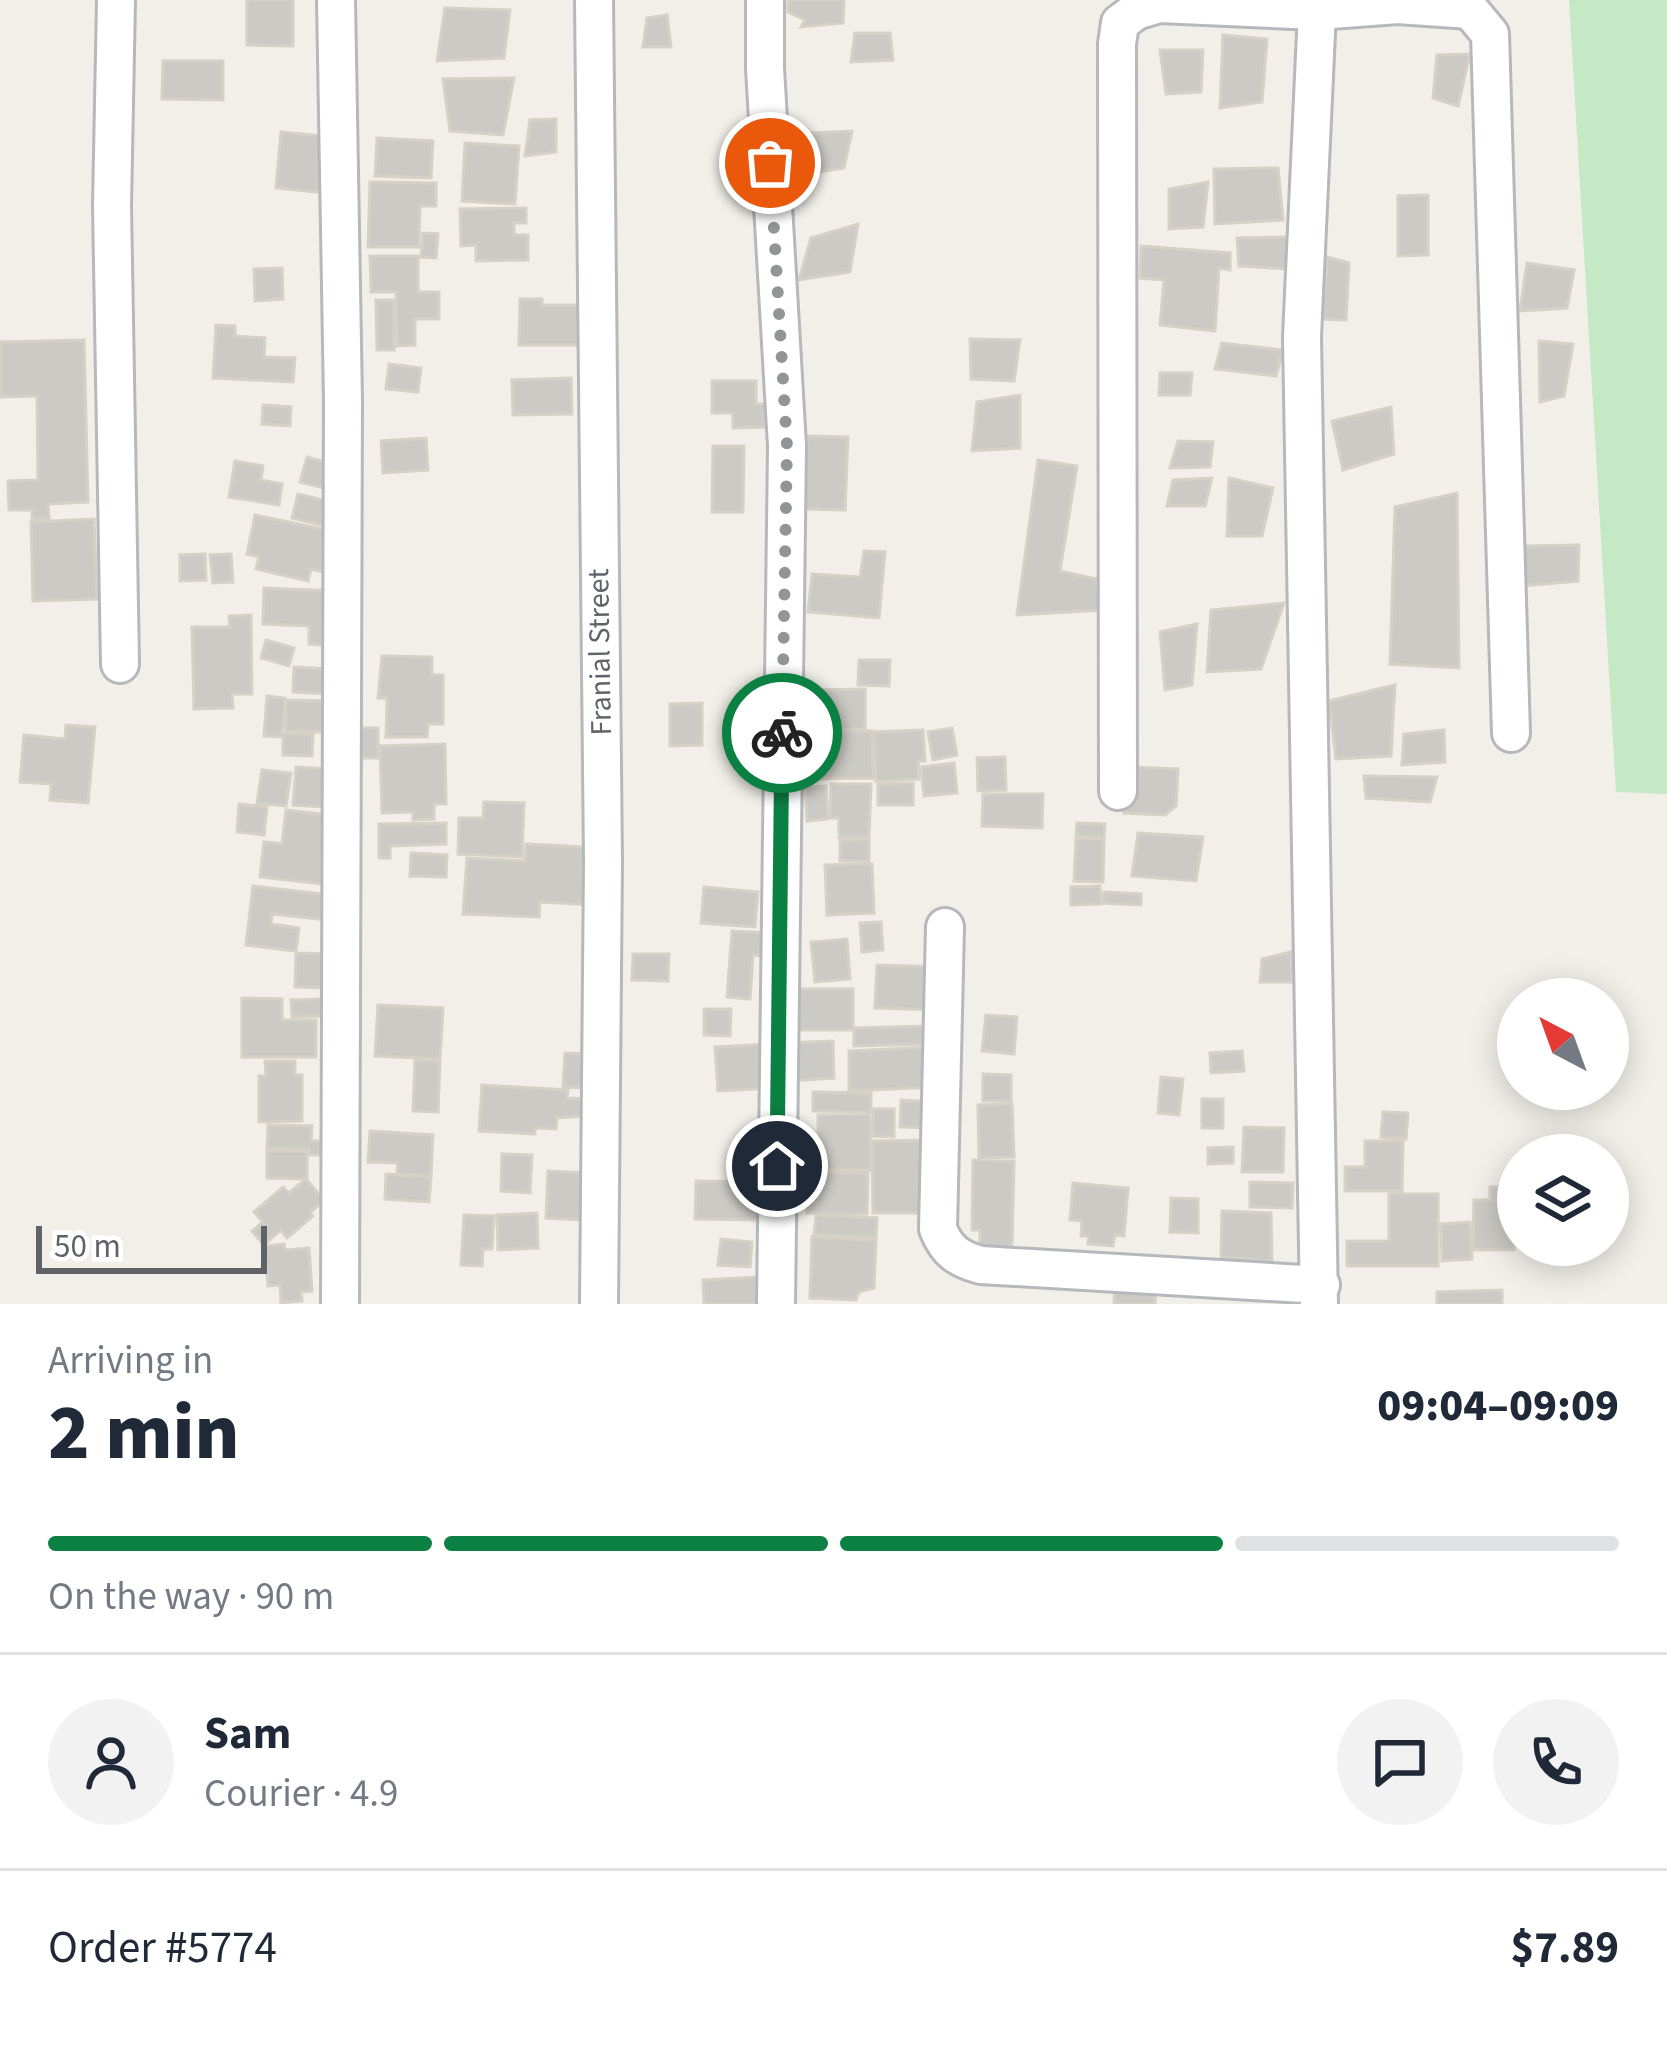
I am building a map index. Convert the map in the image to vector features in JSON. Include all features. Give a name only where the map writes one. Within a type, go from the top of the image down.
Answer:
[{"type":"street","points":[[116,0],[112,206],[120,664]]},
{"type":"street","points":[[336,0],[344,401],[340,1304]]},
{"type":"street","name":"Franial Street","points":[[594,0],[603,862],[599,1304]]},
{"type":"street","points":[[765,0],[787,446],[776,1304]]},
{"type":"street","points":[[1118,791],[1117,44],[1120,23],[1136,11],[1159,4],[1317,11],[1398,3],[1470,10],[1490,34],[1510,734]]},
{"type":"street","points":[[945,927],[938,1228],[958,1259],[980,1265],[1320,1294],[1303,337],[1317,11]]},
{"type":"green space","points":[[1569,0],[1667,0],[1667,794],[1616,792]]},
{"type":"building","points":[[247,0],[293,0],[293,46],[247,45]]},
{"type":"building","points":[[788,0],[844,0],[843,23],[801,27],[805,20],[788,12]]},
{"type":"building","points":[[445,8],[510,10],[504,58],[437,61]]},
{"type":"building","points":[[667,15],[671,47],[643,47],[647,18]]},
{"type":"building","points":[[855,33],[890,33],[893,60],[851,62]]},
{"type":"building","points":[[1223,35],[1267,39],[1262,102],[1220,108]]},
{"type":"building","points":[[1160,50],[1203,50],[1201,92],[1166,94]]},
{"type":"building","points":[[1470,54],[1458,106],[1433,98],[1437,55]]},
{"type":"building","points":[[163,61],[223,61],[223,100],[162,99]]},
{"type":"building","points":[[514,78],[503,135],[450,131],[443,79]]},
{"type":"building","points":[[556,119],[556,152],[525,156],[530,120]]},
{"type":"building","points":[[852,131],[844,168],[793,176],[794,153],[813,150],[809,133]]},
{"type":"building","points":[[281,132],[332,137],[327,193],[276,188]]},
{"type":"building","points":[[377,138],[433,141],[431,178],[375,176]]},
{"type":"building","points":[[465,143],[519,146],[515,204],[462,201]]},
{"type":"building","points":[[1278,168],[1283,220],[1215,224],[1214,169]]},
{"type":"building","points":[[370,182],[436,183],[436,206],[420,206],[419,247],[368,247]]},
{"type":"building","points":[[1208,182],[1203,227],[1169,229],[1169,189]]},
{"type":"building","points":[[1428,195],[1428,255],[1398,256],[1398,196]]},
{"type":"building","points":[[526,208],[526,223],[514,223],[514,235],[528,235],[528,260],[476,261],[476,245],[461,246],[460,209]]},
{"type":"building","points":[[858,224],[850,272],[799,280],[811,238]]},
{"type":"building","points":[[423,233],[438,234],[436,258],[421,257]]},
{"type":"building","points":[[1288,237],[1287,269],[1239,266],[1237,238]]},
{"type":"building","points":[[1141,246],[1230,253],[1230,270],[1219,268],[1215,331],[1160,325],[1164,280],[1140,278]]},
{"type":"building","points":[[370,256],[418,256],[418,292],[439,292],[439,319],[415,319],[415,345],[397,346],[396,292],[371,292]]},
{"type":"building","points":[[1327,257],[1349,263],[1346,320],[1323,319]]},
{"type":"building","points":[[1527,263],[1574,270],[1567,308],[1520,311]]},
{"type":"building","points":[[282,268],[283,299],[255,301],[254,269]]},
{"type":"building","points":[[520,299],[542,299],[542,305],[581,305],[581,345],[519,345]]},
{"type":"building","points":[[376,300],[394,300],[394,350],[377,350]]},
{"type":"building","points":[[216,325],[235,326],[235,336],[265,338],[264,357],[295,358],[293,382],[213,378]]},
{"type":"building","points":[[970,339],[1020,340],[1014,381],[971,379]]},
{"type":"building","points":[[84,340],[88,502],[48,504],[49,518],[32,519],[32,510],[9,510],[8,481],[38,480],[37,396],[0,397],[0,342]]},
{"type":"building","points":[[1539,341],[1573,344],[1564,396],[1540,402]]},
{"type":"building","points":[[1222,343],[1283,350],[1276,376],[1215,369]]},
{"type":"building","points":[[389,364],[421,368],[418,392],[386,389]]},
{"type":"building","points":[[1160,373],[1192,373],[1190,395],[1159,395]]},
{"type":"building","points":[[571,378],[572,414],[513,415],[512,380]]},
{"type":"building","points":[[712,381],[756,381],[756,404],[773,404],[773,427],[733,428],[733,413],[712,413]]},
{"type":"building","points":[[1020,395],[1020,448],[972,451],[977,402]]},
{"type":"building","points":[[263,405],[291,407],[290,426],[262,424]]},
{"type":"building","points":[[1391,407],[1394,454],[1343,470],[1332,421]]},
{"type":"building","points":[[807,436],[848,437],[845,510],[805,509]]},
{"type":"building","points":[[426,438],[428,470],[383,473],[381,441]]},
{"type":"building","points":[[1178,441],[1213,442],[1210,467],[1170,468]]},
{"type":"building","points":[[713,446],[744,446],[743,512],[712,512]]},
{"type":"building","points":[[307,457],[329,463],[323,488],[300,482]]},
{"type":"building","points":[[1038,460],[1077,466],[1060,571],[1096,579],[1103,610],[1017,615]]},
{"type":"building","points":[[235,461],[263,466],[261,480],[282,484],[279,505],[229,497]]},
{"type":"building","points":[[1212,478],[1205,506],[1167,506],[1173,480]]},
{"type":"building","points":[[1229,478],[1273,488],[1262,536],[1227,536]]},
{"type":"building","points":[[1457,493],[1459,668],[1390,664],[1395,507]]},
{"type":"building","points":[[298,494],[335,503],[329,527],[292,518]]},
{"type":"building","points":[[255,515],[337,532],[328,573],[311,569],[308,581],[256,569],[259,557],[247,554]]},
{"type":"building","points":[[94,519],[97,599],[33,601],[31,522]]},
{"type":"building","points":[[1579,545],[1578,581],[1522,586],[1524,546]]},
{"type":"building","points":[[864,551],[885,552],[879,618],[808,612],[812,574],[860,577]]},
{"type":"building","points":[[205,554],[206,580],[180,581],[180,555]]},
{"type":"building","points":[[231,554],[233,582],[213,583],[210,555]]},
{"type":"building","points":[[264,588],[336,591],[334,646],[309,644],[309,626],[263,624]]},
{"type":"building","points":[[1284,603],[1261,669],[1207,672],[1211,610]]},
{"type":"building","points":[[251,615],[252,694],[232,694],[233,708],[194,709],[192,627],[230,627],[229,616]]},
{"type":"building","points":[[1197,624],[1192,685],[1165,690],[1160,632]]},
{"type":"building","points":[[266,640],[294,648],[289,666],[261,658]]},
{"type":"building","points":[[382,656],[432,657],[432,675],[443,675],[443,724],[428,724],[427,737],[386,737],[387,698],[378,698]]},
{"type":"building","points":[[859,660],[890,660],[889,686],[858,685]]},
{"type":"building","points":[[294,667],[330,669],[329,694],[293,692]]},
{"type":"building","points":[[1395,685],[1391,756],[1336,759],[1329,701]]},
{"type":"building","points":[[865,689],[865,729],[810,730],[809,690]]},
{"type":"building","points":[[267,696],[285,698],[282,737],[264,736]]},
{"type":"building","points":[[286,700],[339,701],[339,732],[286,731]]},
{"type":"building","points":[[702,703],[702,745],[670,746],[670,704]]},
{"type":"building","points":[[66,725],[95,727],[88,803],[50,800],[51,784],[20,782],[24,735],[65,739]]},
{"type":"building","points":[[347,728],[378,728],[378,758],[346,758]]},
{"type":"building","points":[[952,728],[957,755],[933,760],[928,732]]},
{"type":"building","points":[[923,730],[925,761],[918,761],[919,779],[876,781],[874,732]]},
{"type":"building","points":[[1444,730],[1445,762],[1402,765],[1404,734]]},
{"type":"building","points":[[872,731],[873,778],[811,779],[811,732]]},
{"type":"building","points":[[283,733],[313,734],[312,756],[283,755]]},
{"type":"building","points":[[445,744],[446,804],[434,804],[434,819],[413,820],[413,812],[382,813],[380,746]]},
{"type":"building","points":[[1005,757],[1006,790],[978,791],[977,758]]},
{"type":"building","points":[[954,763],[957,793],[924,796],[921,767]]},
{"type":"building","points":[[296,767],[328,769],[324,807],[293,805]]},
{"type":"building","points":[[1131,767],[1178,769],[1176,806],[1165,815],[1124,813]]},
{"type":"building","points":[[262,770],[291,773],[286,806],[257,803]]},
{"type":"building","points":[[1364,776],[1437,777],[1430,802],[1366,798]]},
{"type":"building","points":[[913,783],[913,805],[878,805],[878,784]]},
{"type":"building","points":[[831,784],[871,784],[869,837],[839,837],[839,818],[830,818]]},
{"type":"building","points":[[826,786],[828,819],[807,821],[805,787]]},
{"type":"building","points":[[983,794],[1043,794],[1042,828],[982,826]]},
{"type":"building","points":[[484,802],[524,803],[522,857],[458,854],[459,818],[483,818]]},
{"type":"building","points":[[239,804],[267,807],[264,835],[237,832]]},
{"type":"building","points":[[286,810],[330,815],[332,885],[260,877],[264,842],[282,844]]},
{"type":"building","points":[[446,823],[446,844],[390,846],[390,858],[379,858],[379,824]]},
{"type":"building","points":[[1077,823],[1105,824],[1104,837],[1076,836]]},
{"type":"building","points":[[1138,833],[1203,837],[1196,881],[1132,876]]},
{"type":"building","points":[[1076,838],[1104,839],[1103,882],[1074,881]]},
{"type":"building","points":[[869,839],[869,861],[840,861],[840,840]]},
{"type":"building","points":[[526,844],[584,847],[583,869],[596,869],[595,905],[540,902],[539,917],[463,914],[467,858],[525,861]]},
{"type":"building","points":[[411,853],[447,855],[446,877],[410,876]]},
{"type":"building","points":[[872,864],[874,913],[827,915],[825,865]]},
{"type":"building","points":[[253,886],[331,895],[328,920],[272,914],[271,924],[299,928],[296,951],[246,945]]},
{"type":"building","points":[[1100,886],[1101,904],[1071,905],[1071,887]]},
{"type":"building","points":[[704,887],[758,892],[755,927],[701,923]]},
{"type":"building","points":[[1104,892],[1141,894],[1141,905],[1103,903]]},
{"type":"building","points":[[881,922],[883,950],[862,952],[860,923]]},
{"type":"building","points":[[732,931],[770,933],[768,956],[753,955],[750,999],[727,997]]},
{"type":"building","points":[[847,939],[850,979],[815,982],[811,942]]},
{"type":"building","points":[[1291,952],[1292,982],[1260,982],[1262,959]]},
{"type":"building","points":[[296,953],[332,954],[331,988],[295,987]]},
{"type":"building","points":[[633,954],[669,954],[668,981],[632,980]]},
{"type":"building","points":[[877,965],[943,967],[941,1010],[875,1008]]},
{"type":"building","points":[[789,989],[853,989],[853,1030],[789,1030]]},
{"type":"building","points":[[242,998],[282,999],[282,1020],[316,1020],[316,1057],[242,1057]]},
{"type":"building","points":[[321,999],[321,1016],[292,1017],[291,1000]]},
{"type":"building","points":[[378,1005],[443,1008],[440,1059],[375,1056]]},
{"type":"building","points":[[704,1009],[731,1009],[730,1036],[704,1035]]},
{"type":"building","points":[[986,1015],[1017,1017],[1014,1054],[982,1051]]},
{"type":"building","points":[[928,1026],[928,1044],[854,1046],[854,1028]]},
{"type":"building","points":[[833,1041],[834,1078],[787,1081],[785,1043]]},
{"type":"building","points":[[770,1044],[772,1088],[718,1091],[715,1047]]},
{"type":"building","points":[[932,1047],[933,1087],[849,1091],[849,1051]]},
{"type":"building","points":[[1242,1051],[1244,1071],[1211,1073],[1210,1053]]},
{"type":"building","points":[[565,1053],[591,1054],[590,1088],[563,1087]]},
{"type":"building","points":[[415,1060],[440,1060],[438,1112],[413,1111]]},
{"type":"building","points":[[265,1061],[295,1061],[295,1075],[302,1075],[302,1121],[259,1122],[259,1076],[266,1076]]},
{"type":"building","points":[[983,1074],[1011,1075],[1011,1101],[983,1101]]},
{"type":"building","points":[[1161,1077],[1183,1079],[1179,1115],[1158,1113]]},
{"type":"building","points":[[482,1085],[568,1090],[567,1098],[584,1099],[583,1116],[557,1118],[556,1129],[535,1128],[535,1134],[479,1131]]},
{"type":"building","points":[[813,1092],[871,1093],[871,1112],[813,1111]]},
{"type":"building","points":[[1202,1099],[1223,1099],[1223,1128],[1202,1128]]},
{"type":"building","points":[[901,1100],[933,1102],[932,1128],[900,1127]]},
{"type":"building","points":[[1012,1104],[1014,1157],[979,1158],[978,1105]]},
{"type":"building","points":[[874,1109],[894,1109],[894,1137],[872,1136]]},
{"type":"building","points":[[1383,1112],[1408,1113],[1406,1139],[1381,1137]]},
{"type":"building","points":[[870,1114],[870,1170],[818,1170],[818,1115]]},
{"type":"building","points":[[268,1125],[312,1126],[311,1141],[327,1141],[327,1155],[309,1155],[309,1149],[267,1148]]},
{"type":"building","points":[[1244,1127],[1284,1128],[1283,1172],[1242,1172]]},
{"type":"building","points":[[370,1131],[433,1135],[431,1176],[397,1174],[398,1163],[368,1162]]},
{"type":"building","points":[[931,1140],[931,1213],[873,1213],[872,1141]]},
{"type":"building","points":[[1365,1141],[1403,1141],[1402,1191],[1345,1191],[1345,1167],[1365,1167]]},
{"type":"building","points":[[1233,1147],[1233,1163],[1208,1164],[1208,1148]]},
{"type":"building","points":[[267,1151],[307,1151],[307,1179],[267,1178]]},
{"type":"building","points":[[502,1154],[532,1155],[530,1193],[501,1191]]},
{"type":"building","points":[[973,1160],[1014,1161],[1012,1248],[980,1248],[980,1230],[972,1230]]},
{"type":"building","points":[[548,1171],[584,1173],[582,1220],[546,1218]]},
{"type":"building","points":[[808,1172],[868,1173],[867,1214],[807,1213]]},
{"type":"building","points":[[386,1174],[431,1177],[429,1202],[385,1199]]},
{"type":"building","points":[[306,1179],[324,1200],[287,1238],[281,1230],[264,1245],[252,1231],[263,1222],[254,1212],[283,1187],[289,1193]]},
{"type":"building","points":[[696,1181],[765,1182],[764,1220],[695,1219]]},
{"type":"building","points":[[1250,1182],[1293,1183],[1292,1208],[1250,1207]]},
{"type":"building","points":[[1073,1183],[1128,1188],[1124,1236],[1115,1235],[1113,1246],[1088,1244],[1089,1236],[1081,1236],[1082,1221],[1070,1220]]},
{"type":"building","points":[[1490,1187],[1497,1187],[1497,1250],[1473,1250],[1474,1200],[1490,1200]]},
{"type":"building","points":[[1389,1194],[1438,1194],[1438,1266],[1347,1266],[1347,1241],[1389,1241]]},
{"type":"building","points":[[1171,1198],[1198,1199],[1198,1233],[1170,1232]]},
{"type":"building","points":[[1222,1211],[1271,1213],[1272,1261],[1221,1257]]},
{"type":"building","points":[[537,1213],[538,1248],[498,1250],[497,1215]]},
{"type":"building","points":[[464,1215],[494,1216],[492,1249],[483,1249],[482,1266],[461,1265]]},
{"type":"building","points":[[816,1215],[877,1218],[876,1237],[814,1235]]},
{"type":"building","points":[[1470,1222],[1472,1259],[1442,1261],[1441,1224]]},
{"type":"building","points":[[812,1237],[876,1240],[874,1288],[859,1292],[856,1300],[810,1298]]},
{"type":"building","points":[[721,1239],[752,1242],[750,1267],[718,1265]]},
{"type":"building","points":[[284,1244],[285,1250],[309,1248],[312,1291],[301,1292],[302,1301],[281,1303],[280,1285],[268,1286],[265,1246]]},
{"type":"building","points":[[757,1277],[758,1304],[704,1304],[703,1280]]},
{"type":"building","points":[[1115,1281],[1156,1284],[1155,1304],[1114,1304]]},
{"type":"building","points":[[1502,1290],[1502,1304],[1437,1304],[1437,1292]]},
{"type":"way so far","points":[[770,163],[787,446],[782,733]]},
{"type":"route","points":[[777,1166],[782,733]]}]
